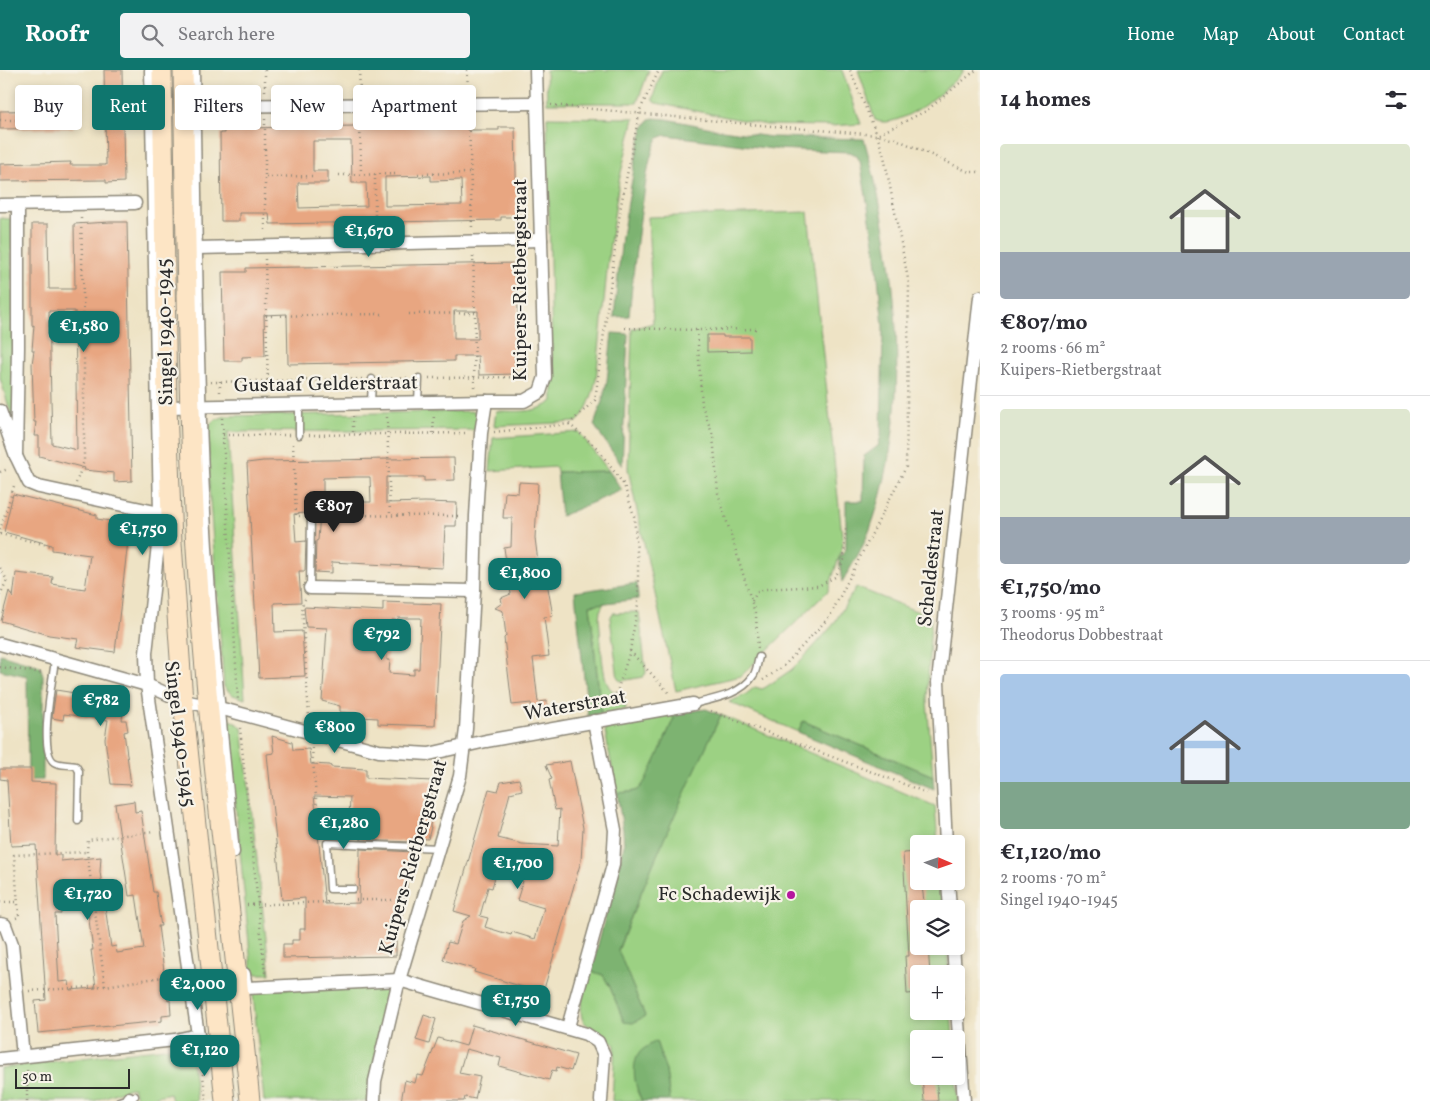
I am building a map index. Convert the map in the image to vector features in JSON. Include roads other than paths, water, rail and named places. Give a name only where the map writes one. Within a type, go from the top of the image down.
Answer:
[{"type":"main road","name":"Singel 1940-1945","points":[[162,70],[167,406],[172,544],[183,701],[225,1101]]},
{"type":"main road","name":"Singel 1940-1945","points":[[183,70],[195,406],[196,549],[213,707],[250,1101]]},
{"type":"street","name":"Singel 1940-1945","points":[[25,1056],[175,1040],[198,1035],[147,685],[146,653],[160,513],[151,70]]},
{"type":"street","name":"Singel 1940-1945","points":[[193,70],[193,85]]},
{"type":"street","name":"Kuipers-Rietbergstraat","points":[[374,1101],[375,1081],[399,980],[460,776],[474,591],[481,433],[486,401],[524,401],[540,392],[545,377],[536,70]]},
{"type":"street","points":[[261,105],[537,103]]},
{"type":"street","name":"Singel 1940-1945","points":[[195,130],[197,248],[195,406]]},
{"type":"street","points":[[0,205],[135,203]]},
{"type":"street","points":[[18,205],[18,460]]},
{"type":"street","points":[[197,248],[541,240]]},
{"type":"street","name":"Scheldestraat","points":[[946,835],[938,682],[980,296]]},
{"type":"street","name":"Gustaaf Gelderstraat","points":[[167,406],[486,401]]},
{"type":"street","points":[[0,411],[28,483],[160,513]]},
{"type":"street","points":[[310,588],[474,591]]},
{"type":"street","name":"Waterstraat","points":[[0,644],[147,685],[183,701],[213,707],[378,752],[429,754],[486,740],[693,704]]},
{"type":"street","name":"Singel 1940-1945","points":[[213,707],[238,905],[246,988],[399,980]]},
{"type":"street","points":[[568,1028],[613,865],[615,830],[594,721]]},
{"type":"street","points":[[0,1059],[25,1056],[12,944],[2,924]]},
{"type":"street","points":[[399,980],[586,1034],[598,1042],[604,1055],[602,1101]]},
{"type":"street","points":[[958,1020],[964,1101]]},
{"type":"lane","points":[[418,402],[419,378]]},
{"type":"lane","points":[[371,403],[372,379]]},
{"type":"lane","points":[[296,435],[299,404]]},
{"type":"lane","points":[[310,588],[311,515]]},
{"type":"lane","points":[[693,704],[727,695],[745,685],[754,675],[759,657]]},
{"type":"lane","points":[[55,660],[46,726],[48,754],[52,761],[58,764],[76,766],[78,771],[78,821]]},
{"type":"lane","points":[[353,889],[330,889],[327,843],[439,848]]},
{"type":"place","name":"Fc Schadewijk","points":[[791,895]]}]
